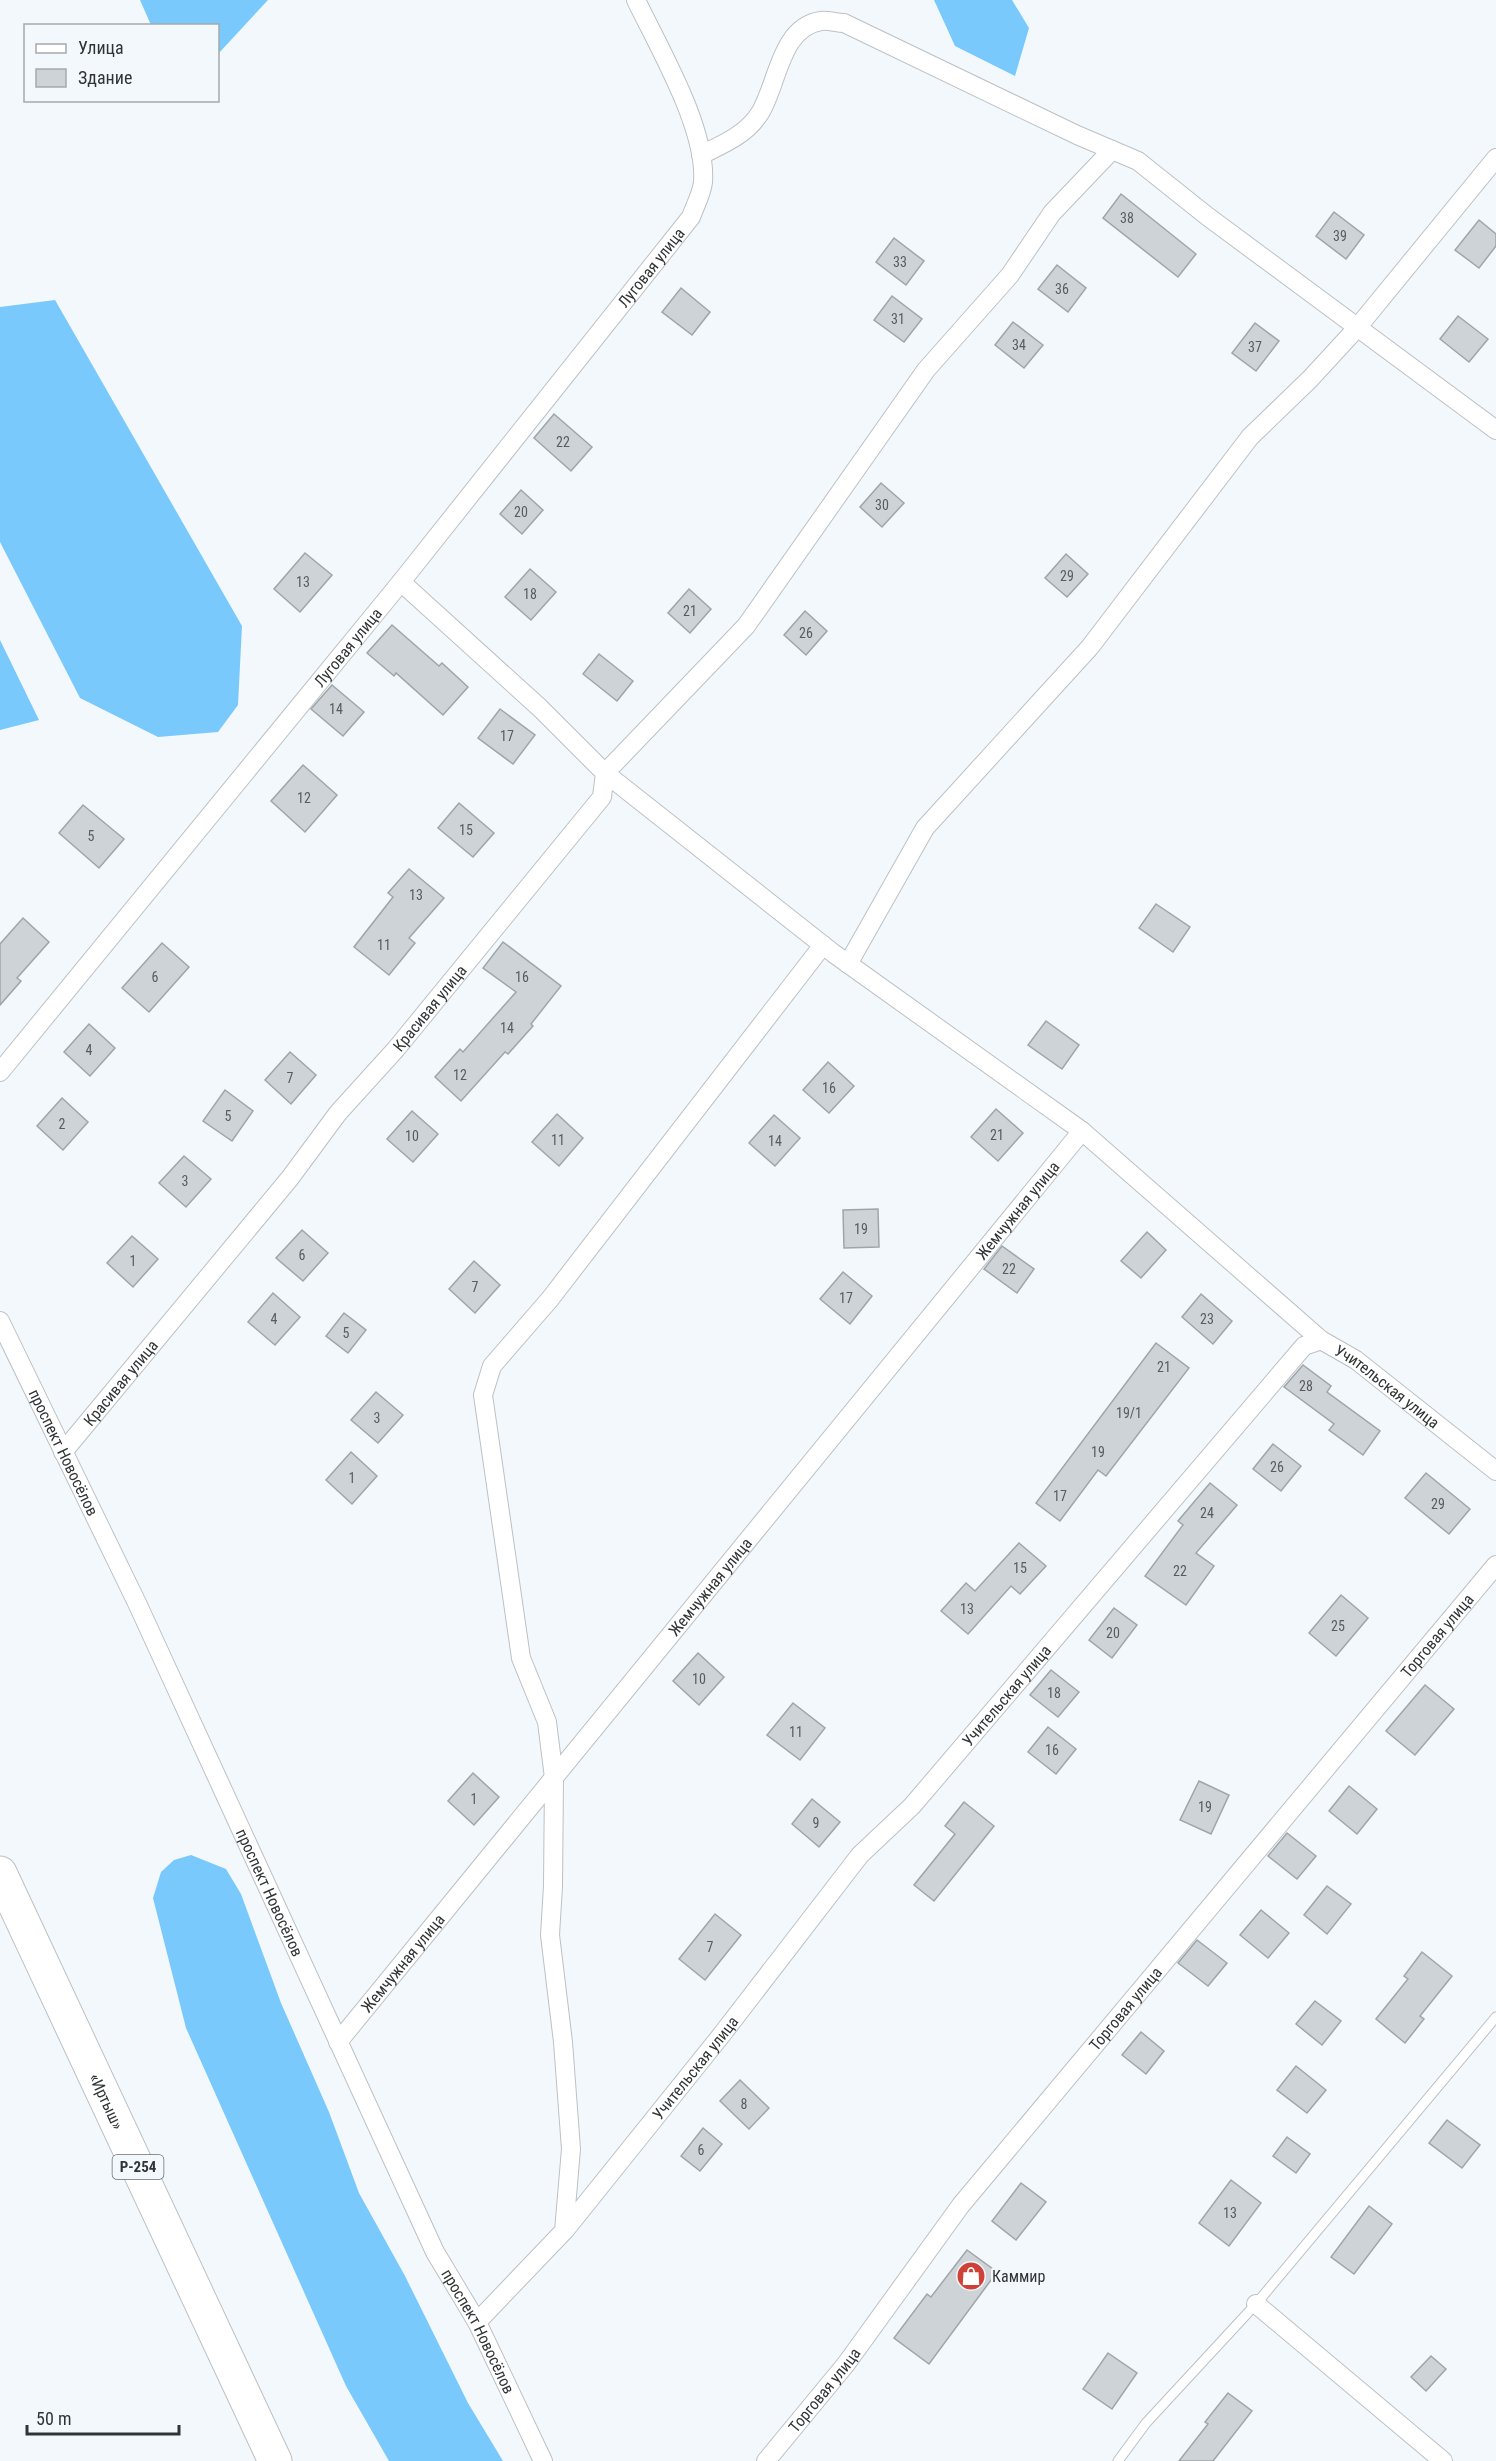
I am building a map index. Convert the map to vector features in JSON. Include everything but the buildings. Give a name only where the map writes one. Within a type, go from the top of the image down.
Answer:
[{"type":"highway","name":"«Иртыш»","points":[[0,1873],[275,2461]]},
{"type":"street","name":"Луговая улица","points":[[0,1072],[401,582],[691,217],[703,183],[700,145],[690,115],[636,0]]},
{"type":"street","points":[[701,155],[741,134],[760,113],[796,34],[809,25],[822,21],[844,23],[1138,161],[1207,216],[1496,430]]},
{"type":"street","points":[[605,773],[746,626],[926,370],[1010,275],[1052,213],[1112,150]]},
{"type":"street","points":[[848,964],[925,828],[1090,647],[1250,437],[1310,379],[1357,328],[1496,158]]},
{"type":"street","points":[[401,582],[540,708],[605,773],[848,964],[1082,1131],[1321,1340]]},
{"type":"street","name":"Красивая улица","points":[[63,1452],[290,1178],[338,1113],[396,1049],[602,797],[605,773]]},
{"type":"street","points":[[564,2231],[572,2149],[563,2042],[550,1935],[554,1886],[554,1778],[547,1722],[521,1658],[483,1395],[492,1366],[550,1299],[823,945]]},
{"type":"street","name":"Жемчужная улица","points":[[338,2042],[1082,1131]]},
{"type":"street","name":"проспект Новосёлов","points":[[0,1321],[137,1603],[435,2252],[477,2322],[543,2461]]},
{"type":"street","name":"Учительская улица","points":[[477,2322],[564,2231],[723,2033],[860,1855],[912,1806],[1304,1346],[1321,1340],[1356,1360],[1496,1471]]},
{"type":"street","name":"Торговая улица","points":[[766,2461],[846,2364],[961,2205],[1496,1565]]},
{"type":"street","points":[[1256,2304],[1443,2461]]},
{"type":"lane","points":[[1118,2461],[1146,2423],[1256,2304],[1496,2017]]},
{"type":"lane","points":[[187,2271],[243,2416]]},
{"type":"shaded area","points":[[140,0],[268,0],[219,53],[219,24],[151,24]]},
{"type":"shaded area","points":[[934,0],[1012,0],[1029,28],[1015,76],[955,46]]},
{"type":"shaded area","points":[[55,300],[242,626],[238,705],[218,732],[158,737],[80,698],[0,542],[0,307]]},
{"type":"shaded area","points":[[0,640],[39,720],[0,730]]},
{"type":"shaded area","points":[[191,1855],[226,1869],[241,1894],[281,2003],[329,2112],[359,2193],[405,2276],[468,2403],[503,2461],[389,2461],[346,2386],[186,2028],[153,1898],[161,1872],[174,1860]]},
{"type":"place","name":"Каммир","points":[[971,2276]]}]
